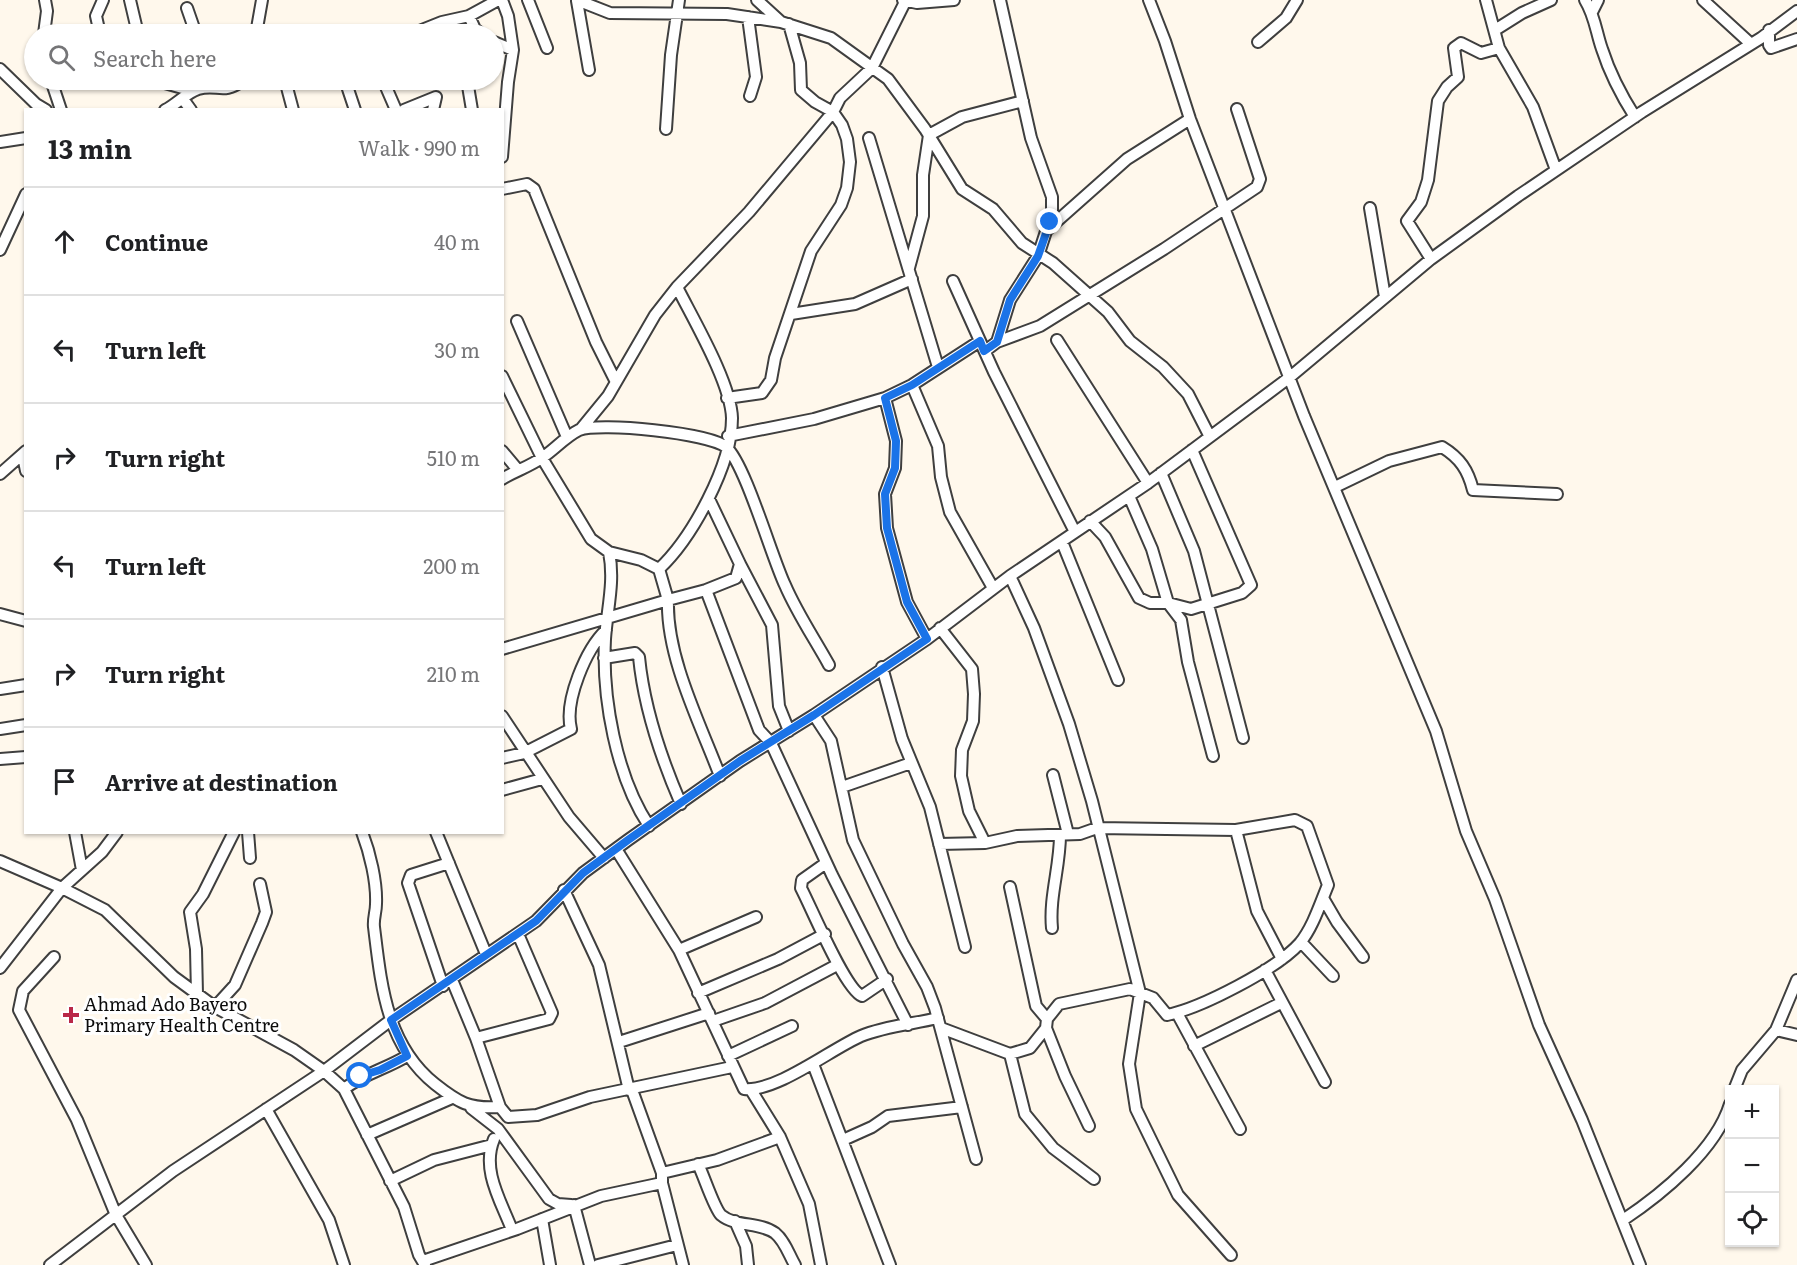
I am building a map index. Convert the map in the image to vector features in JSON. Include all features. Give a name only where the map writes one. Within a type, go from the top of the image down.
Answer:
[{"type":"street","points":[[45,0],[47,11],[45,24]]},
{"type":"street","points":[[98,24],[96,16],[103,0]]},
{"type":"street","points":[[129,0],[135,24]]},
{"type":"street","points":[[258,24],[262,0]]},
{"type":"street","points":[[437,24],[469,16],[500,0],[508,16],[513,50],[508,82],[504,140]]},
{"type":"street","points":[[528,0],[547,48]]},
{"type":"street","points":[[666,129],[671,56],[679,0]]},
{"type":"street","points":[[727,398],[762,393],[771,380],[775,358],[811,251],[841,205],[847,188],[850,162],[847,139],[833,112],[815,102],[801,90],[800,63],[785,23],[756,0]]},
{"type":"street","points":[[504,478],[542,458],[567,437],[581,429],[616,382],[655,315],[677,287],[770,189],[833,112],[840,98],[872,68],[905,1],[954,0]]},
{"type":"street","points":[[997,342],[1010,300],[1038,256],[1052,213],[1052,197],[1031,138],[1000,0]]},
{"type":"street","points":[[1149,0],[1166,41],[1190,119],[1318,453],[1335,487],[1436,731],[1466,831],[1495,899],[1539,1025],[1582,1120],[1640,1265]]},
{"type":"street","points":[[1258,42],[1289,14],[1297,0]]},
{"type":"street","points":[[1486,0],[1499,48],[1533,107],[1557,170]]},
{"type":"street","points":[[1522,13],[1529,0]]},
{"type":"street","points":[[1495,30],[1522,13],[1551,0]]},
{"type":"street","points":[[1585,0],[1592,12],[1601,48],[1615,83],[1635,117]]},
{"type":"street","points":[[1592,12],[1598,0]]},
{"type":"street","points":[[1703,0],[1751,44]]},
{"type":"street","points":[[589,70],[577,1],[610,13],[677,13],[748,17],[785,23],[831,38],[888,79],[929,135],[962,189],[993,209],[1022,243],[1038,256],[1053,263],[1088,297],[1108,312],[1130,341],[1151,355],[1188,394],[1209,435]]},
{"type":"street","points":[[187,8],[193,24]]},
{"type":"street","points":[[51,1265],[173,1171],[324,1071],[391,1020],[536,921],[564,890],[616,849],[720,776],[927,639],[1010,576],[1148,483],[1209,435],[1290,377],[1431,259],[1635,117],[1751,44],[1797,11]]},
{"type":"street","points":[[469,16],[473,24]]},
{"type":"street","points":[[748,17],[756,77],[750,96]]},
{"type":"street","points":[[1769,30],[1769,45],[1772,48],[1797,39]]},
{"type":"street","points":[[1431,259],[1407,221],[1421,202],[1428,180],[1438,101],[1447,87],[1458,77],[1454,48],[1461,43],[1481,53],[1499,48]]},
{"type":"street","points":[[504,47],[513,50]]},
{"type":"street","points":[[0,69],[43,108]]},
{"type":"street","points":[[54,90],[60,108]]},
{"type":"street","points":[[168,108],[197,90]]},
{"type":"street","points":[[288,90],[292,108]]},
{"type":"street","points":[[348,90],[354,108]]},
{"type":"street","points":[[387,90],[395,108]]},
{"type":"street","points":[[469,90],[472,108]]},
{"type":"street","points":[[409,108],[436,97],[433,108]]},
{"type":"street","points":[[183,99],[190,108]]},
{"type":"street","points":[[929,135],[962,117],[1023,101]]},
{"type":"street","points":[[581,429],[644,429],[727,441],[885,398],[912,385],[938,367],[982,346],[1040,326],[1257,187],[1260,179],[1238,109]]},
{"type":"street","points":[[1047,230],[1127,159],[1190,119]]},
{"type":"street","points":[[791,314],[855,304],[910,274],[922,216],[922,175],[929,135]]},
{"type":"street","points":[[0,142],[24,138]]},
{"type":"street","points":[[869,138],[938,367]]},
{"type":"street","points":[[504,189],[527,184],[534,189],[591,331],[616,382]]},
{"type":"street","points":[[0,250],[24,198]]},
{"type":"street","points":[[1370,208],[1385,297]]},
{"type":"street","points":[[953,281],[982,346],[1075,532]]},
{"type":"street","points":[[659,569],[687,536],[709,500],[732,418],[715,362],[677,287]]},
{"type":"street","points":[[517,321],[567,437]]},
{"type":"street","points":[[1057,340],[1148,483]]},
{"type":"street","points":[[504,380],[542,458],[591,539],[609,552],[641,560],[659,569],[668,600],[668,618],[683,680],[720,776]]},
{"type":"street","points":[[912,385],[938,446],[941,477],[950,512],[993,588]]},
{"type":"street","points":[[885,398],[896,441],[895,468],[885,494],[887,528],[907,602],[927,639]]},
{"type":"street","points":[[727,441],[739,465],[784,585],[829,665]]},
{"type":"street","points":[[1335,487],[1389,461],[1442,447],[1458,457],[1470,476],[1473,490],[1557,494]]},
{"type":"street","points":[[1090,521],[1105,537],[1139,598],[1150,603],[1168,603],[1191,609],[1242,592],[1251,585],[1192,450]]},
{"type":"street","points":[[0,474],[24,453]]},
{"type":"street","points":[[504,453],[518,470]]},
{"type":"street","points":[[1161,473],[1194,551],[1243,738]]},
{"type":"street","points":[[1129,496],[1152,549],[1168,603],[1181,620],[1188,662],[1213,756]]},
{"type":"street","points":[[709,500],[772,625],[779,706],[789,731]]},
{"type":"street","points":[[1062,542],[1118,680]]},
{"type":"street","points":[[609,552],[611,575],[604,658],[606,698],[618,749],[639,811],[649,826]]},
{"type":"street","points":[[504,648],[706,590],[736,578],[740,564]]},
{"type":"street","points":[[1010,576],[1034,628],[1069,724],[1092,801],[1096,828],[1140,993],[1130,1064],[1136,1109],[1179,1196],[1232,1255]]},
{"type":"street","points":[[706,590],[759,730],[771,743],[826,863],[908,1024]]},
{"type":"street","points":[[0,614],[24,624]]},
{"type":"street","points":[[940,627],[972,669],[973,721],[962,750],[961,776],[969,811],[986,843]]},
{"type":"street","points":[[504,758],[524,753],[571,729],[568,719],[572,689],[597,638],[606,630]]},
{"type":"street","points":[[604,658],[635,653],[639,657],[641,676],[660,756],[681,804]]},
{"type":"street","points":[[882,667],[902,739],[930,807],[965,948]]},
{"type":"street","points":[[0,689],[24,685]]},
{"type":"street","points":[[814,715],[831,741],[853,840],[903,944],[927,987],[976,1159]]},
{"type":"street","points":[[504,719],[524,753],[569,817],[604,858]]},
{"type":"street","points":[[0,729],[24,725]]},
{"type":"street","points":[[0,759],[24,756]]},
{"type":"street","points":[[842,787],[911,763]]},
{"type":"street","points":[[1053,775],[1064,835],[1050,908],[1053,928]]},
{"type":"street","points":[[504,789],[542,779]]},
{"type":"street","points":[[616,849],[679,950],[744,1089],[751,1090],[813,1064],[863,1035],[908,1024],[939,1023],[1010,1054],[1029,1048],[1059,1004],[1130,989],[1154,998],[1167,1015],[1177,1013],[1265,970],[1282,959],[1300,942],[1328,885],[1307,826],[1295,820],[1236,830],[1096,828],[1064,835],[1017,836],[986,843],[939,844]]},
{"type":"street","points":[[1236,830],[1257,911],[1282,959]]},
{"type":"street","points":[[75,834],[82,870]]},
{"type":"street","points":[[0,968],[62,888],[102,852],[116,834]]},
{"type":"street","points":[[197,994],[196,949],[190,912],[203,894],[233,834]]},
{"type":"street","points":[[248,834],[250,858]]},
{"type":"street","points":[[363,834],[374,878],[376,903],[374,927],[380,978],[391,1020],[407,1056],[422,1073],[452,1098],[470,1107],[498,1129],[549,1199],[558,1204],[574,1205]]},
{"type":"street","points":[[437,834],[486,954]]},
{"type":"street","points":[[0,861],[105,910],[174,977],[215,1008],[294,1050],[324,1071],[344,1089],[404,1207],[419,1255],[424,1263],[574,1205],[662,1178],[698,1164],[717,1160],[780,1137]]},
{"type":"street","points":[[449,863],[411,875],[408,883],[447,983],[476,1038],[500,1107],[508,1117],[530,1116],[583,1098],[630,1090],[730,1061],[792,1026]]},
{"type":"street","points":[[826,863],[802,880],[801,888],[825,933],[837,965],[856,993],[862,996],[887,980]]},
{"type":"street","points":[[215,1008],[235,985],[266,912],[260,884]]},
{"type":"street","points":[[1010,887],[1036,1006],[1046,1024],[1089,1126]]},
{"type":"street","points":[[564,890],[599,965],[630,1090],[662,1178],[676,1245],[683,1265]]},
{"type":"street","points":[[1323,898],[1337,922],[1364,957]]},
{"type":"street","points":[[679,950],[756,917]]},
{"type":"street","points":[[698,993],[778,959],[825,933]]},
{"type":"street","points":[[476,1038],[549,1019],[552,1013],[518,934]]},
{"type":"street","points":[[1300,942],[1333,976]]},
{"type":"street","points":[[54,957],[22,992],[20,1010],[77,1120],[116,1215],[146,1265]]},
{"type":"street","points":[[619,1042],[765,1003],[837,965]]},
{"type":"street","points":[[1265,970],[1325,1082]]},
{"type":"street","points":[[1736,1085],[1742,1070],[1776,1029],[1797,981]]},
{"type":"street","points":[[1194,1046],[1281,1003]]},
{"type":"street","points":[[1177,1013],[1240,1129]]},
{"type":"street","points":[[1776,1029],[1797,1035]]},
{"type":"street","points":[[1010,1054],[1025,1114],[1053,1148],[1094,1179]]},
{"type":"street","points":[[344,1089],[360,1076],[380,1070],[407,1056]]},
{"type":"street","points":[[813,1064],[890,1265]]},
{"type":"street","points":[[751,1090],[780,1137],[809,1204],[821,1265]]},
{"type":"street","points":[[367,1135],[452,1098]]},
{"type":"street","points":[[470,1107],[500,1107]]},
{"type":"street","points":[[843,1140],[872,1127],[888,1116],[962,1107]]},
{"type":"street","points":[[266,1109],[329,1220],[344,1265]]},
{"type":"street","points":[[1623,1220],[1662,1191],[1708,1144],[1725,1120]]},
{"type":"street","points":[[498,1129],[492,1145],[493,1184],[512,1230]]},
{"type":"street","points":[[390,1181],[434,1160],[492,1145]]},
{"type":"street","points":[[698,1164],[709,1185],[715,1207],[723,1216],[773,1232],[782,1240],[794,1265]]},
{"type":"street","points":[[574,1205],[590,1265]]},
{"type":"street","points":[[542,1219],[550,1265]]},
{"type":"street","points":[[735,1221],[746,1246],[748,1265]]},
{"type":"street","points":[[598,1265],[676,1245]]},
{"type":"place","name":"Ahmad Ado Bayero Primary Health Centre","points":[[71,1015]]},
{"type":"route","points":[[360,1076],[380,1070],[407,1056],[391,1020],[536,921],[583,873],[628,840],[740,761],[814,715],[882,667],[927,639],[907,602],[887,528],[885,494],[895,468],[896,441],[885,398],[912,385],[945,361],[980,341],[984,351],[997,342],[1001,321],[1010,300],[1038,256],[1050,222]]}]
